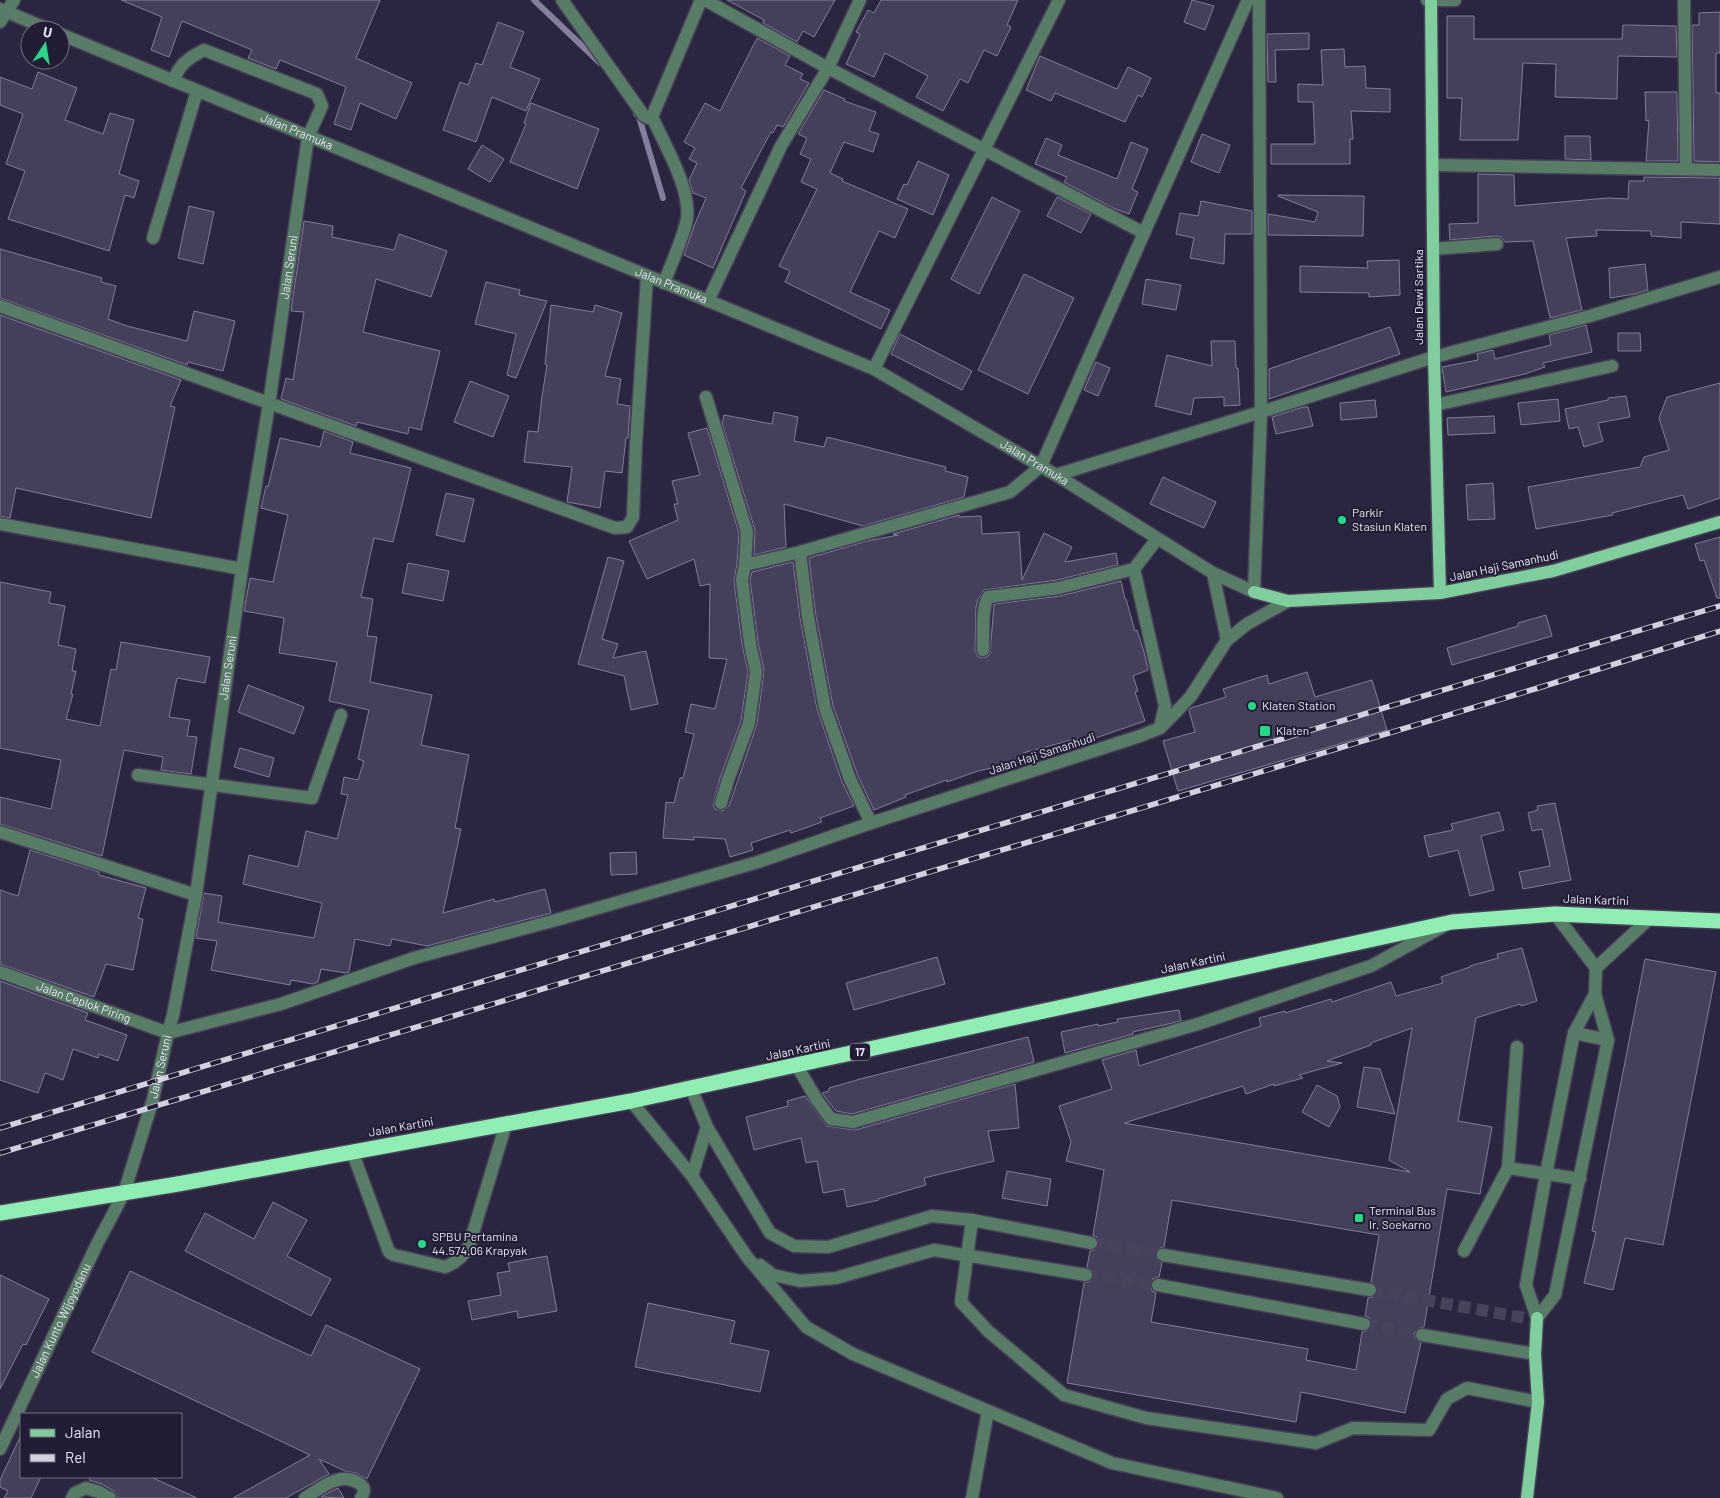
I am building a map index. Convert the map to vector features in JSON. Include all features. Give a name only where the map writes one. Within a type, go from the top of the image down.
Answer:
[{"type":"highway","name":"Jalan Kartini","points":[[0,1214],[631,1101],[1452,922],[1555,914],[1720,921]]},
{"type":"main road","name":"Jalan Dewi Sartika","points":[[1430,0],[1434,357],[1440,593]]},
{"type":"main road","name":"Jalan Haji Samanhudi","points":[[1254,592],[1288,601],[1440,593],[1553,571],[1720,522]]},
{"type":"main road","points":[[1527,1498],[1538,1402],[1535,1354],[1537,1318]]},
{"type":"street","points":[[14,0],[2,14],[20,20]]},
{"type":"street","points":[[562,0],[644,116],[652,117]]},
{"type":"street","points":[[664,283],[687,218],[687,206],[682,183],[652,117],[701,0]]},
{"type":"street","points":[[705,0],[828,68],[1144,233]]},
{"type":"street","points":[[708,301],[782,146],[828,68],[860,0]]},
{"type":"street","points":[[874,369],[1059,0]]},
{"type":"street","points":[[745,565],[800,552],[1010,492],[1041,466],[1248,0]]},
{"type":"street","points":[[1254,592],[1261,412],[1259,0]]},
{"type":"street","points":[[1430,0],[1455,0]]},
{"type":"street","points":[[1684,0],[1686,169]]},
{"type":"street","name":"Jalan Pramuka","points":[[70,38],[874,369],[1056,475],[1213,573],[1254,592]]},
{"type":"street","name":"Jalan Seruni","points":[[124,1193],[153,1099],[174,1015],[196,895],[242,569],[269,404],[308,137],[322,106],[317,94],[204,50],[190,57],[178,68],[173,82]]},
{"type":"street","points":[[153,238],[197,91]]},
{"type":"street","points":[[1433,165],[1720,170]]},
{"type":"street","points":[[1433,249],[1497,244]]},
{"type":"street","points":[[0,306],[614,528],[628,528],[634,517],[636,443],[647,277]]},
{"type":"street","points":[[1056,475],[1434,357],[1590,316],[1720,277]]},
{"type":"street","points":[[1435,405],[1612,366]]},
{"type":"street","points":[[706,398],[748,532],[742,580],[750,643],[756,672],[750,724],[721,803]]},
{"type":"street","points":[[0,524],[242,569]]},
{"type":"street","points":[[983,650],[984,609],[988,597],[1059,588],[1134,569],[1157,539]]},
{"type":"street","points":[[800,552],[808,616],[825,708],[850,779],[871,823]]},
{"type":"street","points":[[1134,569],[1165,706],[1160,728]]},
{"type":"street","points":[[1213,573],[1227,640]]},
{"type":"street","name":"Jalan Haji Samanhudi","points":[[168,1033],[281,1004],[414,958],[556,920],[758,862],[871,823],[1140,736],[1160,728],[1191,696],[1227,640],[1247,624],[1288,601]]},
{"type":"street","points":[[138,775],[312,798],[341,715]]},
{"type":"street","points":[[0,832],[196,895]]},
{"type":"street","points":[[1537,1318],[1555,1295],[1608,1040],[1594,994],[1596,968],[1555,914]]},
{"type":"street","points":[[1596,968],[1651,917]]},
{"type":"street","points":[[796,1066],[831,1119],[852,1122],[1198,1024],[1372,966],[1452,922]]},
{"type":"street","name":"Jalan Ceplok Piring","points":[[0,972],[168,1033]]},
{"type":"street","points":[[1537,1318],[1526,1285],[1574,1034],[1594,994]]},
{"type":"street","points":[[1574,1034],[1608,1040]]},
{"type":"street","points":[[1464,1252],[1508,1168],[1517,1047]]},
{"type":"street","points":[[691,1088],[707,1127],[770,1233],[794,1246],[828,1247],[932,1216],[972,1220],[1091,1243]]},
{"type":"street","points":[[631,1101],[692,1176],[748,1257],[806,1327],[853,1354],[1112,1463],[1277,1498]]},
{"type":"street","points":[[352,1152],[387,1250],[394,1255],[445,1267],[453,1264],[466,1253],[469,1246],[506,1124]]},
{"type":"street","points":[[692,1176],[707,1127]]},
{"type":"street","points":[[1508,1168],[1580,1179]]},
{"type":"street","name":"Jalan Kunto Wijoyodanu","points":[[0,1449],[97,1244],[124,1193]]},
{"type":"street","points":[[972,1220],[960,1302],[988,1331],[1064,1395],[1146,1418],[1316,1443],[1353,1428],[1429,1430],[1447,1399],[1467,1388],[1538,1402]]},
{"type":"street","points":[[748,1257],[773,1275],[800,1282],[836,1278],[934,1250],[1086,1274]]},
{"type":"street","points":[[1163,1255],[1370,1290]]},
{"type":"street","points":[[1158,1285],[1364,1324]]},
{"type":"street","points":[[1422,1335],[1535,1354]]},
{"type":"street","points":[[972,1498],[988,1411]]},
{"type":"street","points":[[305,1498],[342,1478],[348,1478],[361,1484],[364,1488],[361,1498]]},
{"type":"street","points":[[72,1498],[75,1493],[86,1488],[110,1498]]},
{"type":"building","points":[[121,0],[380,0],[356,58],[412,83],[396,119],[360,103],[351,130],[334,124],[346,87],[280,60],[276,69],[248,58],[252,50],[182,21],[169,57],[151,50],[162,17]]},
{"type":"building","points":[[727,0],[835,0],[814,37],[803,31],[797,42],[763,23],[764,20]]},
{"type":"building","points":[[881,0],[1018,0],[1007,25],[1011,27],[997,56],[984,50],[968,83],[960,79],[943,111],[916,97],[928,76],[885,53],[874,77],[846,64],[860,34],[856,32],[868,10],[874,13]]},
{"type":"building","points":[[1192,0],[1214,6],[1205,30],[1184,22]]},
{"type":"building","points":[[1720,12],[1720,53],[1716,53],[1716,93],[1720,93],[1720,162],[1694,161],[1692,25],[1699,25],[1699,13]]},
{"type":"building","points":[[1447,16],[1474,16],[1474,39],[1622,39],[1623,25],[1676,26],[1677,57],[1618,56],[1617,99],[1555,97],[1556,64],[1523,63],[1518,140],[1460,140],[1462,98],[1447,98]]},
{"type":"building","points":[[498,22],[524,32],[510,67],[540,79],[526,111],[492,97],[476,142],[443,130],[460,82],[468,85],[476,63],[482,65]]},
{"type":"building","points":[[1309,33],[1309,49],[1275,50],[1276,82],[1268,82],[1267,34]]},
{"type":"building","points":[[757,38],[790,56],[785,65],[803,74],[800,79],[809,83],[783,127],[777,125],[773,133],[771,132],[741,188],[746,191],[713,268],[684,255],[706,198],[693,193],[689,180],[697,163],[689,159],[695,148],[684,142],[705,103],[720,111]]},
{"type":"building","points":[[1344,49],[1345,67],[1365,66],[1366,88],[1390,89],[1390,112],[1351,111],[1353,139],[1350,139],[1350,164],[1271,164],[1271,144],[1315,144],[1313,102],[1298,102],[1298,84],[1323,85],[1321,50]]},
{"type":"building","points":[[1040,56],[1117,89],[1128,67],[1151,78],[1142,97],[1138,95],[1125,122],[1055,93],[1051,101],[1026,90]]},
{"type":"building","points":[[38,72],[77,88],[65,120],[103,134],[110,113],[134,120],[119,174],[139,181],[134,198],[125,195],[109,251],[8,219],[25,171],[6,164],[23,114],[0,105],[0,77],[32,89]]},
{"type":"building","points":[[824,90],[845,99],[844,101],[876,112],[869,131],[879,134],[873,152],[844,142],[830,173],[843,179],[842,181],[908,209],[895,238],[879,231],[850,292],[890,310],[881,329],[785,282],[790,271],[779,266],[817,189],[801,182],[811,159],[800,154],[807,138],[798,134]]},
{"type":"building","points":[[1645,92],[1677,92],[1678,161],[1646,161],[1649,120],[1646,121]]},
{"type":"building","points":[[531,103],[599,129],[577,189],[510,162],[526,124],[524,123]]},
{"type":"building","points":[[1202,134],[1230,145],[1219,173],[1191,162]]},
{"type":"building","points":[[1565,136],[1590,136],[1591,160],[1565,159]]},
{"type":"building","points":[[1046,138],[1062,145],[1058,155],[1117,179],[1131,142],[1148,149],[1132,189],[1138,192],[1129,214],[1113,208],[1064,182],[1067,177],[1035,164]]},
{"type":"building","points":[[482,145],[504,159],[490,182],[468,169]]},
{"type":"building","points":[[918,161],[949,175],[933,215],[897,199],[904,184],[907,185]]},
{"type":"building","points":[[1478,174],[1514,175],[1515,206],[1608,198],[1628,199],[1629,181],[1644,181],[1644,177],[1720,178],[1720,224],[1681,222],[1681,238],[1651,236],[1651,231],[1596,230],[1597,236],[1566,238],[1582,310],[1550,318],[1533,241],[1505,242],[1501,237],[1496,236],[1450,240],[1449,224],[1478,223]]},
{"type":"building","points":[[1278,195],[1364,196],[1363,236],[1268,235],[1268,214],[1315,222],[1318,212]]},
{"type":"building","points":[[992,197],[1020,211],[979,294],[951,279]]},
{"type":"building","points":[[1057,197],[1091,214],[1081,233],[1047,216]]},
{"type":"building","points":[[1201,201],[1252,211],[1252,234],[1225,234],[1224,264],[1190,258],[1194,238],[1176,234],[1180,213],[1198,216]]},
{"type":"building","points":[[189,206],[214,212],[203,264],[178,258]]},
{"type":"building","points":[[304,221],[333,226],[332,237],[394,250],[399,234],[447,251],[431,297],[376,279],[363,332],[440,351],[421,430],[409,427],[408,434],[357,422],[356,426],[281,399],[286,378],[293,380],[304,312],[291,311]]},
{"type":"building","points":[[0,249],[102,278],[101,282],[116,286],[108,319],[127,326],[187,341],[194,311],[235,321],[223,371],[188,362],[187,365],[0,298]]},
{"type":"building","points":[[1399,260],[1400,295],[1369,297],[1369,293],[1300,292],[1300,266],[1368,268],[1367,261]]},
{"type":"building","points":[[1645,264],[1648,290],[1610,298],[1609,268]]},
{"type":"building","points":[[1024,274],[1074,298],[1028,394],[978,370]]},
{"type":"building","points":[[1146,279],[1181,285],[1176,310],[1142,304]]},
{"type":"building","points":[[486,282],[520,290],[519,295],[547,301],[516,378],[507,375],[516,334],[475,324]]},
{"type":"building","points":[[551,305],[593,312],[595,305],[622,313],[605,376],[621,379],[617,404],[630,406],[628,438],[626,438],[622,473],[605,471],[600,508],[567,502],[572,467],[524,462],[528,431],[538,432],[547,365],[545,364]]},
{"type":"building","points":[[0,315],[181,380],[170,406],[175,407],[151,518],[16,488],[10,518],[0,516]]},
{"type":"building","points":[[1586,325],[1592,352],[1543,363],[1545,367],[1525,374],[1446,392],[1442,367],[1478,360],[1477,354],[1493,350],[1495,359],[1551,345],[1549,335]]},
{"type":"building","points":[[1390,327],[1400,354],[1269,399],[1269,369]]},
{"type":"building","points":[[1618,333],[1640,333],[1641,351],[1618,351]]},
{"type":"building","points":[[900,334],[972,371],[962,390],[891,354]]},
{"type":"building","points":[[1211,341],[1235,341],[1240,405],[1224,406],[1224,397],[1194,398],[1191,415],[1155,406],[1167,355],[1212,366]]},
{"type":"building","points":[[1096,362],[1110,368],[1098,396],[1084,390]]},
{"type":"building","points":[[470,381],[509,396],[493,437],[454,422]]},
{"type":"building","points":[[1720,383],[1720,498],[1688,509],[1683,495],[1612,513],[1613,515],[1536,529],[1528,487],[1640,467],[1644,457],[1669,450],[1659,418],[1667,397]]},
{"type":"building","points":[[1626,396],[1630,417],[1598,423],[1603,441],[1584,447],[1578,427],[1569,429],[1565,409],[1608,400],[1608,398]]},
{"type":"building","points":[[1558,399],[1560,421],[1521,425],[1518,403]]},
{"type":"building","points":[[1375,400],[1377,417],[1341,420],[1340,403]]},
{"type":"building","points":[[1308,407],[1313,426],[1276,434],[1272,417]]},
{"type":"building","points":[[774,412],[798,417],[794,441],[824,447],[827,437],[946,467],[945,471],[968,477],[964,497],[863,526],[784,504],[786,547],[754,555],[755,530],[722,423],[724,415],[772,424]]},
{"type":"building","points":[[1494,416],[1495,433],[1448,435],[1447,418]]},
{"type":"building","points":[[707,428],[739,533],[734,581],[742,644],[748,672],[741,721],[720,778],[713,805],[715,809],[722,811],[729,806],[757,724],[764,671],[758,642],[750,580],[752,572],[793,562],[800,618],[817,709],[842,782],[854,806],[820,818],[822,822],[791,833],[790,830],[751,843],[753,850],[730,857],[725,839],[663,838],[666,802],[674,803],[680,778],[683,778],[694,734],[685,732],[691,704],[715,709],[727,659],[709,658],[710,584],[700,586],[694,559],[647,579],[629,541],[678,520],[674,504],[678,504],[672,481],[700,475],[688,433]]},
{"type":"building","points":[[324,431],[353,442],[350,453],[411,468],[393,542],[374,538],[361,597],[373,599],[367,636],[377,637],[370,682],[432,695],[421,745],[469,755],[455,828],[461,829],[443,913],[494,899],[495,902],[545,889],[551,913],[427,946],[392,939],[390,946],[355,939],[349,972],[321,969],[318,982],[313,984],[291,980],[290,985],[211,970],[217,941],[196,938],[204,893],[222,896],[218,922],[314,938],[322,903],[243,884],[249,855],[298,867],[306,831],[337,839],[348,795],[341,794],[344,777],[358,780],[364,761],[358,759],[369,710],[329,701],[337,662],[279,653],[284,618],[244,611],[250,578],[273,582],[288,515],[261,508],[280,438],[320,447]]},
{"type":"building","points":[[1163,477],[1216,502],[1204,528],[1150,504]]},
{"type":"building","points":[[1493,483],[1495,519],[1468,520],[1466,485]]},
{"type":"building","points":[[446,493],[474,499],[464,542],[436,535]]},
{"type":"building","points":[[959,515],[959,517],[981,516],[982,534],[1019,532],[1022,580],[1044,533],[1072,547],[1065,562],[1116,553],[1118,565],[1057,580],[984,590],[978,599],[976,607],[975,650],[978,657],[987,657],[990,654],[994,604],[1060,596],[1121,581],[1148,670],[1133,676],[1138,691],[1135,692],[1145,721],[1081,743],[1079,738],[1023,753],[1024,761],[978,771],[947,782],[947,780],[905,795],[906,797],[874,810],[858,776],[833,706],[816,616],[809,558],[867,541],[898,535],[893,534]]},
{"type":"building","points":[[1720,537],[1720,598],[1717,598],[1704,560],[1700,561],[1695,544]]},
{"type":"building","points":[[608,557],[624,561],[602,639],[618,644],[613,658],[646,651],[658,704],[631,710],[624,676],[578,664]]},
{"type":"building","points":[[408,563],[449,571],[443,601],[402,593]]},
{"type":"building","points":[[0,582],[51,592],[49,603],[65,606],[58,645],[76,649],[72,671],[76,671],[71,694],[73,694],[66,719],[100,726],[111,669],[116,670],[121,642],[210,657],[205,683],[177,678],[169,717],[190,720],[187,736],[197,737],[191,774],[161,770],[163,757],[124,750],[102,856],[0,824],[0,797],[51,809],[61,760],[0,748]]},
{"type":"building","points":[[1546,615],[1552,636],[1452,665],[1447,648],[1518,626],[1518,623]]},
{"type":"building","points":[[1307,672],[1315,697],[1372,680],[1387,730],[1178,791],[1163,741],[1195,732],[1189,711],[1191,708],[1226,697],[1223,689],[1267,675],[1269,684]]},
{"type":"building","points":[[248,685],[304,707],[294,734],[238,712]]},
{"type":"building","points":[[240,748],[274,758],[269,777],[234,767]]},
{"type":"building","points":[[1555,803],[1571,880],[1523,889],[1519,872],[1550,866],[1542,829],[1532,831],[1528,813],[1538,810],[1537,806]]},
{"type":"building","points":[[1499,812],[1504,830],[1481,836],[1494,890],[1470,896],[1458,850],[1429,857],[1424,836],[1453,830],[1451,824]]},
{"type":"building","points":[[30,850],[99,872],[99,875],[146,888],[138,918],[143,919],[133,970],[106,964],[94,997],[0,964],[0,890],[18,896]]},
{"type":"building","points":[[636,852],[637,874],[611,875],[610,853]]},
{"type":"building","name":"Terminal Bus Ir. Soekarno","points":[[1522,948],[1537,1001],[1521,1006],[1520,1004],[1476,1018],[1458,1121],[1492,1127],[1480,1194],[1447,1189],[1424,1327],[1419,1328],[1414,1333],[1415,1338],[1421,1343],[1405,1413],[1301,1392],[1296,1422],[1067,1383],[1084,1283],[1089,1282],[1094,1277],[1093,1272],[1087,1267],[1090,1251],[1097,1249],[1099,1244],[1097,1237],[1093,1235],[1104,1170],[1066,1161],[1071,1142],[1059,1106],[1112,1089],[1102,1060],[1136,1050],[1139,1066],[1261,1026],[1259,1018],[1285,1011],[1285,1013],[1331,999],[1332,1002],[1391,982],[1396,996],[1443,983],[1441,977],[1498,958],[1497,954]],"holes":[[[1412,1028],[1389,1160],[1410,1172],[1124,1123],[1243,1086],[1246,1094],[1274,1084],[1274,1086],[1303,1078],[1299,1075],[1342,1063],[1327,1061]],[[1172,1200],[1379,1235],[1371,1282],[1377,1287],[1378,1292],[1373,1297],[1368,1298],[1365,1316],[1370,1318],[1372,1325],[1370,1330],[1362,1332],[1356,1370],[1306,1360],[1308,1349],[1151,1322],[1156,1293],[1152,1291],[1150,1284],[1152,1279],[1159,1277],[1162,1263],[1156,1258],[1155,1253],[1164,1247]]]},
{"type":"building","points":[[937,957],[945,984],[854,1010],[846,983]]},
{"type":"building","points":[[1645,959],[1716,972],[1663,1245],[1625,1238],[1613,1290],[1584,1283],[1596,1232],[1592,1231]]},
{"type":"building","points":[[0,981],[88,1013],[85,1020],[127,1035],[118,1061],[99,1054],[98,1058],[73,1049],[63,1080],[45,1073],[38,1093],[0,1080]]},
{"type":"building","points":[[1179,1010],[1181,1021],[1133,1032],[1133,1034],[1065,1053],[1061,1032],[1118,1022],[1117,1019]]},
{"type":"building","points":[[1028,1037],[1034,1062],[852,1114],[836,1111],[822,1093],[829,1091],[829,1088],[864,1078]]},
{"type":"building","points":[[1364,1067],[1380,1069],[1395,1114],[1357,1107]]},
{"type":"building","points":[[1015,1084],[1019,1128],[988,1131],[994,1161],[924,1178],[926,1185],[879,1200],[847,1207],[844,1189],[823,1193],[817,1161],[806,1163],[801,1138],[754,1150],[746,1117],[788,1106],[787,1101],[805,1096],[827,1126],[855,1130]]},
{"type":"building","points":[[1317,1085],[1337,1096],[1340,1107],[1329,1127],[1302,1112]]},
{"type":"building","points":[[1007,1171],[1051,1179],[1047,1206],[1002,1198]]},
{"type":"building","points":[[273,1202],[307,1220],[287,1256],[331,1279],[311,1316],[185,1251],[205,1213],[254,1239]]},
{"type":"building","points":[[547,1256],[557,1311],[518,1318],[517,1311],[472,1320],[468,1301],[501,1295],[497,1273],[510,1271],[508,1263]]},
{"type":"building","points":[[130,1271],[311,1356],[326,1325],[420,1369],[367,1479],[319,1459],[329,1474],[286,1498],[233,1498],[310,1455],[92,1352]]},
{"type":"building","points":[[0,1275],[49,1299],[26,1345],[23,1344],[0,1389]]},
{"type":"building","points":[[648,1303],[735,1321],[730,1343],[769,1351],[760,1392],[635,1367]]},
{"type":"building","points":[[20,1437],[20,1478],[41,1478],[31,1498],[4,1498],[8,1491],[0,1487],[0,1480]]},
{"type":"building","points":[[90,1478],[153,1478],[197,1498],[118,1498],[114,1491],[102,1484],[89,1480]]},
{"type":"building","points":[[338,1488],[344,1498],[321,1497],[328,1493]]},
{"type":"waterway","points":[[534,0],[600,63]]},
{"type":"waterway","points":[[636,114],[639,117],[663,198]]},
{"type":"tunnel","points":[[1091,1243],[1163,1255]]},
{"type":"tunnel","points":[[1086,1275],[1158,1285]]},
{"type":"tunnel","points":[[1370,1290],[1536,1320]]},
{"type":"tunnel","points":[[1364,1324],[1422,1335]]},
{"type":"railway","points":[[0,1128],[1720,606]]},
{"type":"railway","points":[[0,1153],[1538,688],[1720,631]]},
{"type":"place","name":"Parkir Stasiun Klaten","points":[[1342,520]]},
{"type":"place","name":"Klaten Station","points":[[1252,706]]},
{"type":"place","name":"Klaten","points":[[1265,731]]},
{"type":"place","name":"Terminal Bus Ir. Soekarno","points":[[1359,1218]]},
{"type":"place","name":"SPBU Pertamina 44.574.06 Krapyak","points":[[422,1244]]}]
